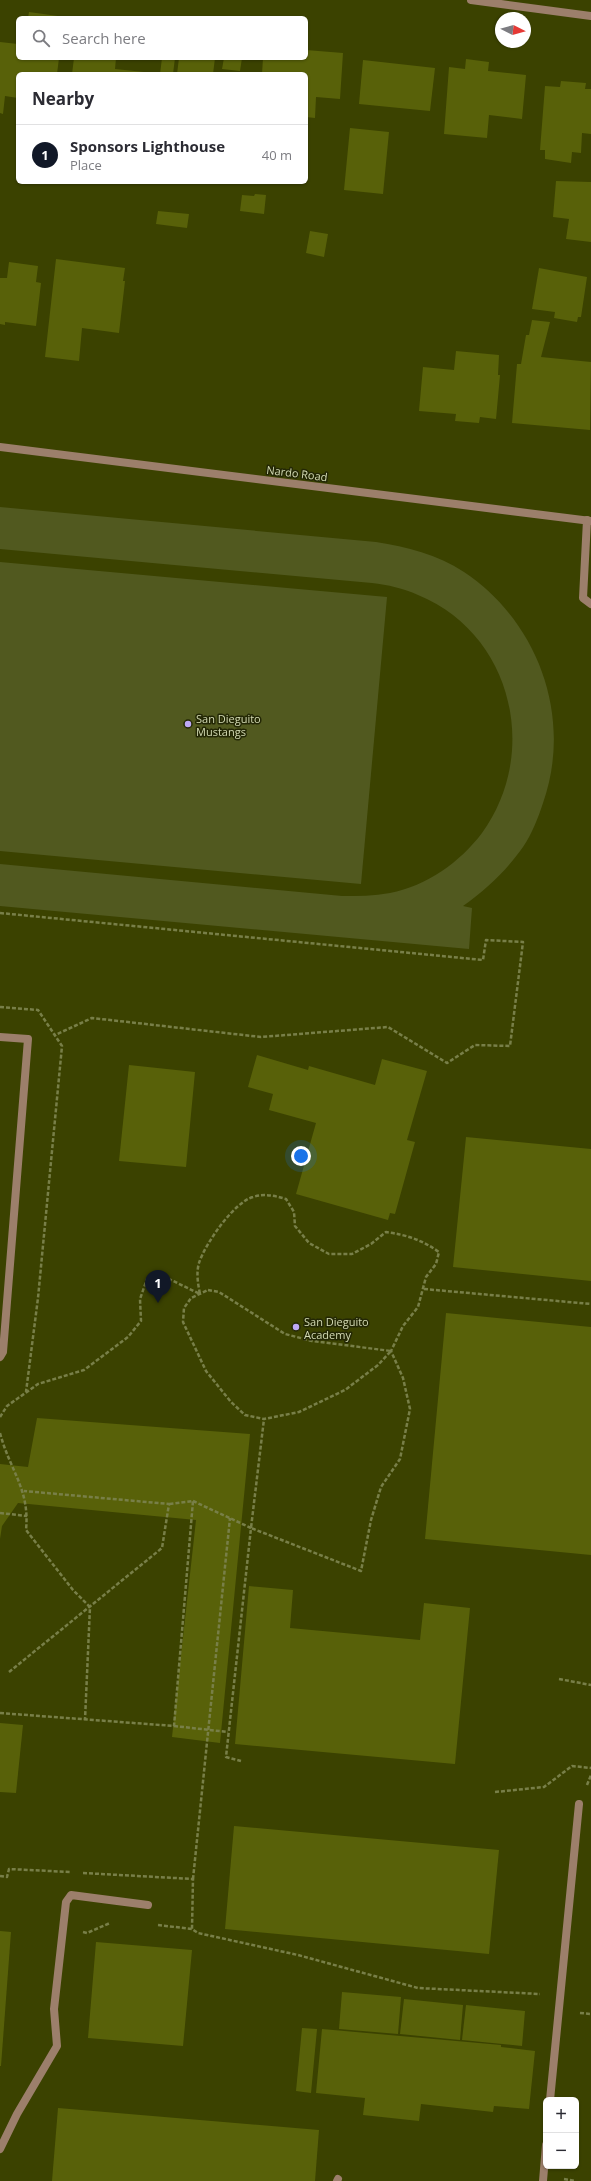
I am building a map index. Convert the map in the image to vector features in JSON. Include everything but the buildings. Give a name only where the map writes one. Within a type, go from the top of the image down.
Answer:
[{"type":"street","points":[[471,0],[591,16]]},
{"type":"street","name":"Nardo Road","points":[[0,447],[589,521]]},
{"type":"street","points":[[589,521],[583,598],[591,604]]},
{"type":"street","points":[[0,1037],[28,1040],[3,1344],[0,1357]]},
{"type":"street","points":[[550,2097],[579,1804]]},
{"type":"street","points":[[0,2149],[17,2114],[57,2046],[54,2009],[66,1902],[71,1895],[148,1905]]},
{"type":"street","points":[[543,2181],[544,2169]]},
{"type":"path","points":[[0,913],[483,960],[486,940],[524,942],[510,1046],[475,1044],[447,1064],[388,1027],[261,1037],[92,1018],[55,1035]]},
{"type":"path","points":[[0,1007],[38,1010],[62,1046],[38,1298],[26,1392]]},
{"type":"path","points":[[200,1294],[198,1278],[199,1264],[213,1236],[227,1216],[252,1197],[268,1195],[286,1199],[294,1212],[295,1226],[309,1243],[329,1254],[352,1254],[371,1244],[386,1232],[409,1236],[427,1243],[439,1252],[436,1264],[426,1277],[418,1307],[403,1326],[391,1351],[378,1365],[345,1390],[299,1412],[264,1419],[245,1415],[231,1402],[206,1371],[183,1322],[184,1308],[191,1298],[200,1294],[208,1290],[219,1292],[285,1334],[312,1342],[391,1351]]},
{"type":"path","points":[[0,1417],[7,1406],[38,1384],[84,1370],[128,1337],[141,1321],[140,1299],[146,1279],[163,1276],[200,1294]]},
{"type":"path","points":[[424,1289],[591,1304]]},
{"type":"path","points":[[24,1491],[170,1504],[193,1501],[251,1528],[361,1571],[371,1520],[381,1487],[400,1459],[410,1409],[404,1378],[391,1351]]},
{"type":"path","points":[[241,1761],[226,1757],[264,1419]]},
{"type":"path","points":[[0,1433],[2,1446],[24,1491],[28,1516],[26,1530],[73,1590],[90,1607],[85,1720]]},
{"type":"path","points":[[174,1726],[193,1501]]},
{"type":"path","points":[[9,1672],[162,1548],[170,1504]]},
{"type":"path","points":[[0,1513],[28,1516]]},
{"type":"path","points":[[193,1880],[230,1518]]},
{"type":"path","points":[[558,1679],[591,1685]]},
{"type":"path","points":[[0,1713],[174,1726],[228,1732]]},
{"type":"path","points":[[495,1792],[544,1788],[572,1766],[591,1768]]},
{"type":"path","points":[[192,1929],[198,1933],[298,1955],[418,1988],[561,1994]]},
{"type":"green space","points":[[0,507],[388,544],[422,552],[443,560],[464,572],[490,593],[512,617],[530,645],[543,674],[551,706],[554,738],[551,771],[543,803],[529,837],[517,856],[503,872],[463,906],[472,908],[469,949],[0,906],[0,864],[342,896],[378,895],[404,890],[430,879],[453,863],[464,854],[482,833],[500,801],[510,768],[512,733],[507,699],[495,666],[476,637],[450,613],[407,590],[372,583],[0,549]]},
{"type":"green space","name":"San Dieguito Mustangs","points":[[0,562],[387,597],[361,884],[0,851]]},
{"type":"place","name":"San Dieguito Mustangs","points":[[188,724]]},
{"type":"place","name":"Sponsors Lighthouse","points":[[158,1303]]},
{"type":"place","name":"San Dieguito Academy","points":[[296,1327]]}]
